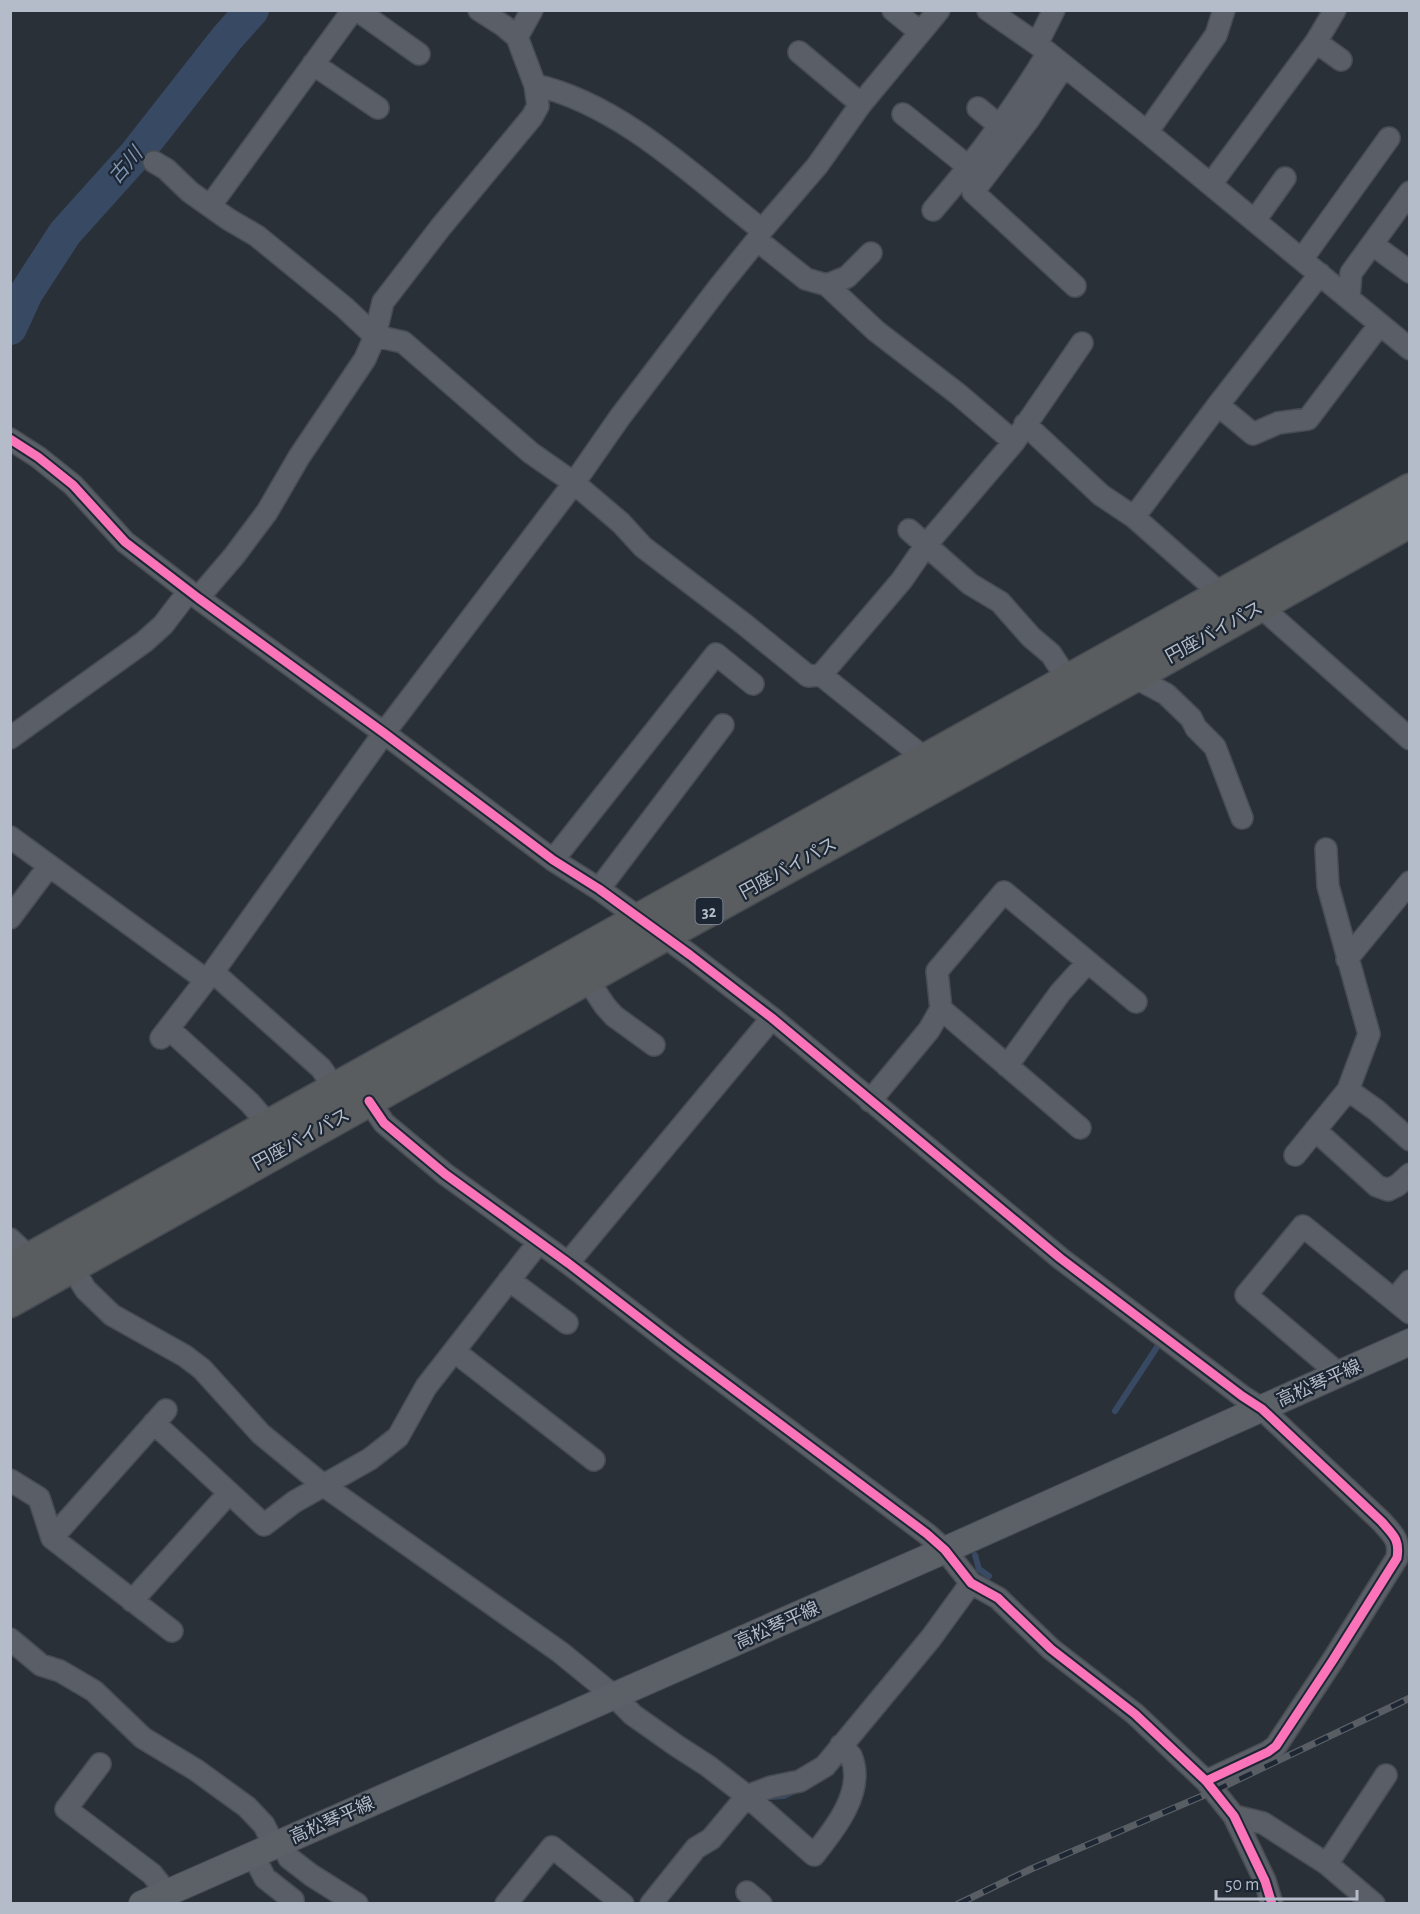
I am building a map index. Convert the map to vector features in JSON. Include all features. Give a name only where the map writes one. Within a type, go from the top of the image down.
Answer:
[{"type":"highway","name":"円座バイパス","points":[[17,1255],[268,1124],[1410,489]]},
{"type":"highway","name":"円座バイパス","points":[[10,1302],[1410,522]]},
{"type":"highway","points":[[334,1087],[369,1101]]},
{"type":"highway","points":[[17,1255],[72,1268]]},
{"type":"main road","name":"高松琴平線","points":[[142,1904],[945,1551],[1410,1342]]},
{"type":"street","points":[[210,206],[355,10],[419,54]]},
{"type":"street","points":[[10,738],[144,642],[234,556],[267,512],[299,457],[365,359],[375,336],[383,302],[440,228],[532,117],[538,106],[535,85],[517,37],[479,10]]},
{"type":"street","points":[[517,37],[532,10]]},
{"type":"street","points":[[893,10],[920,32]]},
{"type":"street","points":[[268,1124],[250,1103],[165,1034],[384,733],[574,483],[666,356],[759,235],[817,166],[861,104],[939,10]]},
{"type":"street","points":[[988,10],[1148,132],[1410,349]]},
{"type":"street","points":[[1054,10],[1049,55],[1029,119],[973,192],[1075,286]]},
{"type":"street","points":[[1148,132],[1216,35],[1224,10]]},
{"type":"street","points":[[1211,184],[1317,42],[1335,10]]},
{"type":"street","points":[[1317,42],[1341,60]]},
{"type":"street","points":[[799,52],[861,104]]},
{"type":"street","points":[[933,210],[970,168],[1001,127],[1049,55]]},
{"type":"street","points":[[313,64],[378,108]]},
{"type":"street","points":[[535,85],[554,89],[576,98],[639,132],[759,235],[806,279],[827,285],[876,331],[958,394],[1014,442]]},
{"type":"street","points":[[978,108],[1001,127]]},
{"type":"street","points":[[903,114],[970,168]]},
{"type":"street","points":[[1302,260],[1389,138]]},
{"type":"street","points":[[154,162],[166,169],[190,192],[256,236],[344,307],[375,336],[403,342],[531,453],[574,483],[621,524],[643,547],[807,675],[821,675],[927,759]]},
{"type":"street","points":[[1255,220],[1285,178]]},
{"type":"street","points":[[1349,298],[1351,273],[1410,192]]},
{"type":"street","points":[[1372,244],[1410,272]]},
{"type":"street","points":[[827,285],[847,277],[871,253]]},
{"type":"street","points":[[1134,517],[1320,274]]},
{"type":"street","points":[[1218,405],[1253,434],[1278,423],[1308,419],[1380,324]]},
{"type":"street","points":[[821,675],[902,580],[926,545],[1014,442],[1082,343]]},
{"type":"street","points":[[1025,424],[1101,495],[1134,517],[1221,594]]},
{"type":"street","points":[[10,439],[38,457],[73,485],[125,542],[193,594],[554,860],[664,936],[772,1018],[1060,1258],[1262,1409],[1382,1522],[1396,1539],[1397,1558],[1276,1746],[1206,1781]]},
{"type":"street","points":[[909,530],[970,584],[1000,602],[1031,638],[1051,654],[1068,680]]},
{"type":"street","points":[[1260,606],[1410,739]]},
{"type":"street","points":[[554,860],[716,654],[753,684]]},
{"type":"street","points":[[1134,677],[1166,694],[1191,718],[1196,728],[1215,747],[1242,818]]},
{"type":"street","points":[[599,889],[723,725]]},
{"type":"street","points":[[10,837],[209,976],[321,1068],[334,1087]]},
{"type":"street","points":[[1295,1155],[1348,1090],[1369,1034],[1328,886],[1326,849]]},
{"type":"street","points":[[10,918],[49,866]]},
{"type":"street","points":[[1347,959],[1410,882]]},
{"type":"street","points":[[870,1101],[929,1030],[941,1009],[936,971],[1005,892],[1136,1002]]},
{"type":"street","points":[[1007,1066],[1060,993],[1088,962]]},
{"type":"street","points":[[587,979],[614,1016],[654,1045]]},
{"type":"street","points":[[941,1009],[1080,1128]]},
{"type":"street","points":[[568,1263],[772,1018]]},
{"type":"street","points":[[1348,1090],[1376,1110],[1410,1140]]},
{"type":"street","points":[[369,1101],[384,1123],[427,1159],[927,1534],[945,1551],[971,1583],[998,1598],[1051,1648],[1134,1714],[1206,1781],[1234,1816],[1265,1881],[1272,1904]]},
{"type":"street","points":[[1315,1130],[1377,1186],[1388,1190],[1398,1185],[1410,1174]]},
{"type":"street","points":[[1339,1374],[1246,1295],[1303,1226],[1402,1306],[1410,1281]]},
{"type":"street","points":[[52,1538],[160,1416],[229,1493],[264,1525],[294,1502],[370,1459],[398,1437],[426,1387],[539,1242]]},
{"type":"street","points":[[72,1268],[86,1290],[112,1315],[186,1356],[202,1369],[261,1434],[323,1485],[560,1652],[633,1714],[747,1796],[814,1855],[829,1837],[852,1795],[855,1779],[850,1756],[842,1746]]},
{"type":"street","points":[[509,1280],[567,1323]]},
{"type":"street","points":[[454,1351],[594,1460]]},
{"type":"street","points":[[10,1480],[39,1498],[52,1538],[172,1631]]},
{"type":"street","points":[[132,1601],[229,1493]]},
{"type":"street","points":[[651,1904],[696,1848],[711,1839],[747,1796],[771,1787],[800,1781],[825,1766],[931,1638],[971,1583]]},
{"type":"street","points":[[10,1639],[41,1665],[60,1671],[94,1691],[143,1738],[196,1770],[247,1807],[264,1825],[270,1847],[265,1878],[293,1900],[293,1904]]},
{"type":"street","points":[[100,1764],[66,1809],[152,1874],[167,1893]]},
{"type":"street","points":[[1327,1864],[1386,1775]]},
{"type":"street","points":[[1234,1816],[1263,1822],[1327,1864],[1374,1904]]},
{"type":"street","points":[[270,1847],[357,1904]]},
{"type":"street","points":[[515,1900],[552,1847],[623,1904]]},
{"type":"waterway","name":"古川","points":[[10,328],[26,293],[65,233],[136,154],[227,38],[252,10]]},
{"type":"waterway","points":[[1115,1411],[1159,1344]]},
{"type":"waterway","points":[[975,1555],[979,1569],[989,1576]]},
{"type":"waterway","points":[[770,1797],[784,1796],[794,1791]]},
{"type":"railway","points":[[958,1904],[1031,1869],[1214,1791],[1410,1698]]},
{"type":"cycle path","points":[[10,439],[38,457],[73,485],[125,542],[198,598],[384,733],[553,860],[599,889],[690,955],[772,1018],[1060,1258],[1262,1409],[1382,1522],[1396,1542],[1397,1558],[1276,1746],[1206,1781]]},
{"type":"cycle path","points":[[369,1101],[384,1123],[445,1174],[568,1263],[927,1534],[945,1550],[971,1583],[998,1598],[1051,1649],[1135,1714],[1206,1781],[1234,1816],[1265,1881],[1272,1904]]}]
